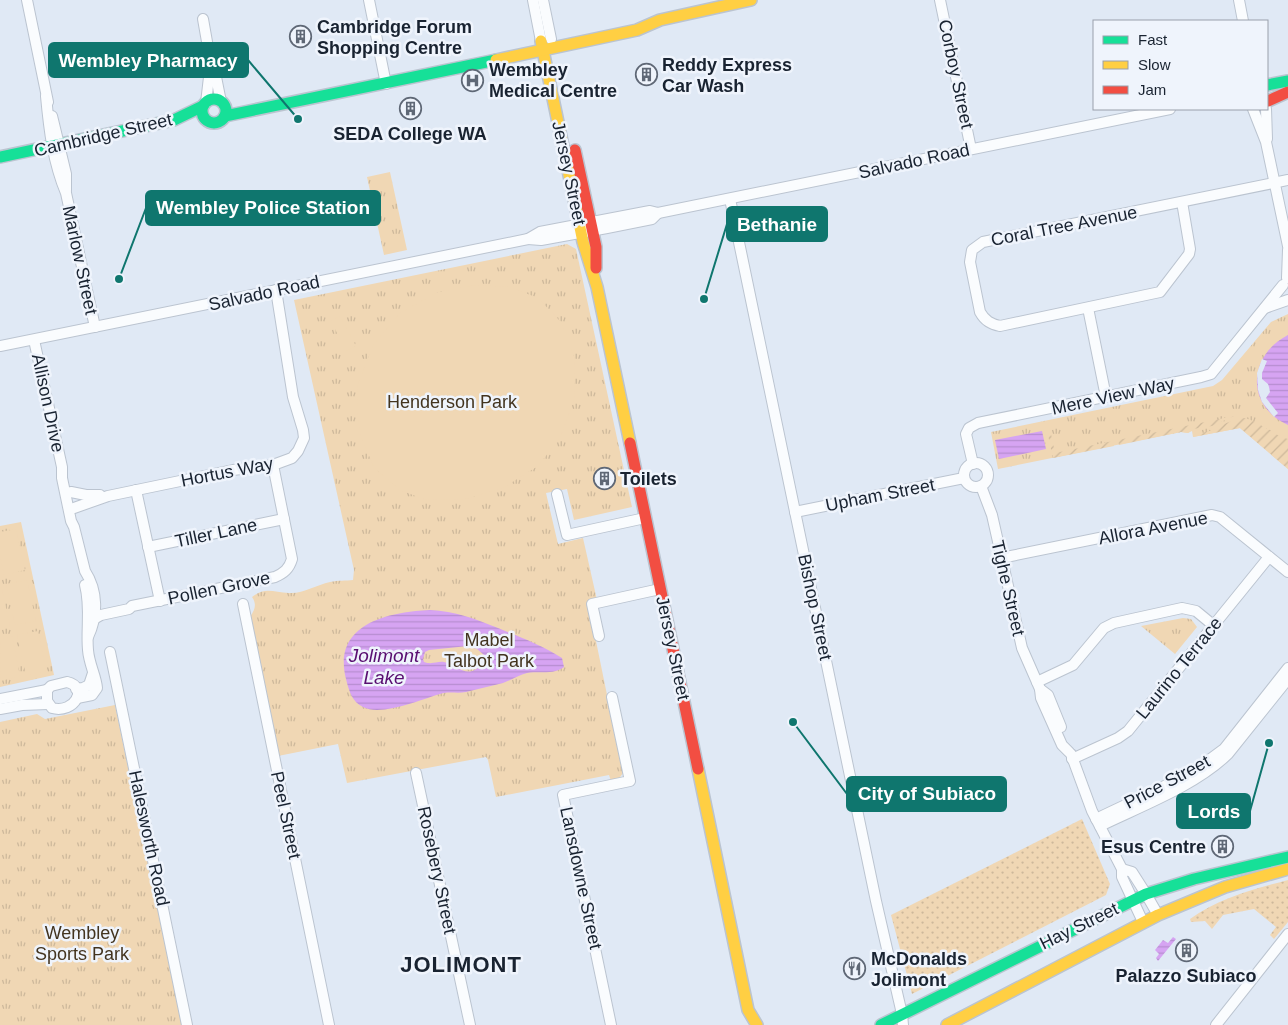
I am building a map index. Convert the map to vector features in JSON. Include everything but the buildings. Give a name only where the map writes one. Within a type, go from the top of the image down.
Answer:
[{"type":"main road","points":[[223,108],[385,79],[547,45],[637,30],[700,6],[751,0]]},
{"type":"main road","name":"Jersey Street","points":[[547,45],[748,1010],[757,1025]]},
{"type":"main road","points":[[1268,86],[1288,81]]},
{"type":"main road","points":[[1268,88],[1270,93],[1268,100]]},
{"type":"main road","points":[[1268,103],[1288,92]]},
{"type":"main road","points":[[210,100],[216,100],[223,108],[222,120],[214,123],[207,121],[202,110],[205,104],[210,100]]},
{"type":"main road","name":"Cambridge Street","points":[[0,167],[57,150],[174,120],[205,104]]},
{"type":"main road","name":"Cambridge Street","points":[[0,158],[167,132],[186,122],[204,118]]},
{"type":"main road","name":"Hay Street","points":[[881,1025],[902,1020],[1146,894],[1194,879],[1288,857]]},
{"type":"main road","name":"Hay Street","points":[[951,1023],[1158,915],[1225,887],[1288,869]]},
{"type":"main road","name":"Jersey Street","points":[[746,1025],[748,1010]]},
{"type":"street","name":"Marlow Street","points":[[27,0],[46,96],[49,132],[66,174],[66,193],[95,327]]},
{"type":"street","points":[[369,0],[385,79]]},
{"type":"street","name":"Jersey Street","points":[[533,0],[547,45]]},
{"type":"street","name":"Jersey Street","points":[[543,0],[547,45]]},
{"type":"street","name":"Corboy Street","points":[[940,0],[971,149]]},
{"type":"street","points":[[1239,0],[1243,20]]},
{"type":"street","points":[[203,19],[212,70],[216,77],[223,108]]},
{"type":"street","points":[[205,104],[209,77],[212,70]]},
{"type":"street","name":"Salvado Road","points":[[0,346],[528,239],[540,232],[586,227],[650,211],[658,213],[730,199],[1165,110]]},
{"type":"street","points":[[1253,110],[1266,142],[1288,246]]},
{"type":"street","points":[[1266,142],[1268,133],[1267,110]]},
{"type":"street","name":"Coral Tree Avenue","points":[[1182,202],[1190,249],[1163,289],[1156,294],[1000,326],[987,322],[980,312],[970,256],[972,250],[983,242],[1288,180]]},
{"type":"street","name":"Bishop Street","points":[[730,199],[902,1020],[909,1025]]},
{"type":"street","points":[[1264,308],[1288,299],[1284,293],[1288,250]]},
{"type":"street","name":"Mere View Way","points":[[973,464],[966,434],[969,428],[978,423],[1210,374],[1286,280]]},
{"type":"street","name":"Hortus Way","points":[[74,508],[108,496],[233,470],[273,464],[292,458],[298,451],[304,438],[293,397],[276,290]]},
{"type":"street","points":[[1088,308],[1106,397]]},
{"type":"street","name":"Allison Drive","points":[[34,340],[62,467],[62,478],[71,521],[74,527]]},
{"type":"street","name":"Pollen Grove","points":[[96,602],[108,607],[132,606],[275,577],[284,573],[291,565],[292,559],[273,464]]},
{"type":"street","points":[[973,464],[982,465],[987,472],[987,479],[981,486],[975,487],[970,485],[964,478],[966,469],[973,464]]},
{"type":"street","name":"Allison Drive","points":[[62,467],[67,476],[74,508],[74,527],[84,571],[89,609],[87,629],[89,658],[97,682],[95,692],[92,695],[77,693]]},
{"type":"street","name":"Upham Street","points":[[795,512],[964,478]]},
{"type":"street","name":"Tighe Street","points":[[981,486],[992,515],[1022,648],[1039,686],[1048,695],[1098,822],[1122,870],[1122,877],[1144,922]]},
{"type":"street","points":[[136,490],[160,601]]},
{"type":"street","name":"Hortus Way","points":[[71,492],[108,496]]},
{"type":"street","points":[[558,494],[567,535],[645,518]]},
{"type":"street","name":"Allora Avenue","points":[[1001,558],[1212,515],[1220,517],[1288,572]]},
{"type":"street","name":"Tiller Lane","points":[[148,547],[284,519]]},
{"type":"street","name":"Laurino Terrace","points":[[1071,755],[1118,738],[1128,731],[1269,557]]},
{"type":"street","name":"Allison Drive","points":[[84,571],[89,577],[96,602],[94,619],[88,637]]},
{"type":"street","points":[[599,636],[592,604],[660,589]]},
{"type":"street","name":"Peel Street","points":[[243,604],[329,1025]]},
{"type":"street","name":"Pollen Grove","points":[[94,619],[101,615],[129,609],[132,606]]},
{"type":"street","points":[[1039,686],[1073,665],[1104,628],[1114,623],[1182,608],[1196,611],[1213,625]]},
{"type":"street","name":"Halesworth Road","points":[[110,652],[187,1025]]},
{"type":"street","name":"Price Street","points":[[1098,822],[1190,773],[1224,749],[1288,668]]},
{"type":"street","name":"Price Street","points":[[1098,822],[1200,776],[1218,764],[1288,679]]},
{"type":"street","points":[[0,699],[47,690],[51,686],[67,682],[73,684],[77,693],[76,703],[60,709],[52,708],[46,698],[47,690]]},
{"type":"street","name":"Lansdowne Street","points":[[611,1025],[563,794],[630,781],[612,697]]},
{"type":"street","points":[[0,709],[22,705],[48,704]]},
{"type":"street","name":"Rosebery Street","points":[[416,773],[470,1025]]},
{"type":"street","name":"Tighe Street","points":[[1122,870],[1132,872],[1158,915]]},
{"type":"street","points":[[1216,1025],[1288,934]]},
{"type":"street","points":[[936,1025],[951,1023]]},
{"type":"green space","points":[[390,172],[407,250],[384,255],[367,177]]},
{"type":"green space","points":[[567,244],[576,249],[632,507],[574,520],[567,489],[546,493],[558,544],[583,538],[597,600],[588,602],[623,773],[618,780],[611,781],[609,775],[496,797],[486,757],[347,783],[338,744],[278,756],[250,617],[255,607],[252,597],[266,591],[294,593],[330,582],[353,580],[354,570],[294,300]]},
{"type":"green space","name":"Henderson Park","points":[[476,285],[510,287],[538,298],[561,322],[575,359],[574,400],[560,438],[538,466],[503,488],[465,499],[426,500],[400,490],[374,468],[361,436],[357,408],[358,384],[373,345],[400,313],[438,292]]},
{"type":"green space","points":[[1288,314],[1288,469],[1240,428],[1193,437],[1192,431],[1188,433],[1181,432],[998,469],[991,432],[1213,386],[1222,380],[1271,322]]},
{"type":"green space","points":[[340,316],[356,346],[346,351],[331,321]]},
{"type":"green space","points":[[1234,416],[1212,426],[1193,429],[1188,433],[1181,432],[1119,445],[1118,440]]},
{"type":"green space","points":[[1245,418],[1288,439],[1288,469],[1240,428],[1193,437],[1193,434],[1199,435]]},
{"type":"green space","points":[[1051,434],[1055,453],[1113,441],[1114,446],[1053,458],[1048,435]]},
{"type":"green space","points":[[21,522],[54,675],[0,687],[0,526]]},
{"type":"green space","points":[[16,529],[25,570],[4,575],[0,555],[0,532]]},
{"type":"green space","points":[[27,580],[36,621],[15,625],[6,584]]},
{"type":"green space","points":[[0,586],[10,626],[0,628]]},
{"type":"green space","points":[[1183,618],[1191,619],[1197,627],[1175,654],[1141,626]]},
{"type":"green space","points":[[38,631],[46,671],[26,675],[17,635]]},
{"type":"green space","points":[[12,636],[20,676],[1,681],[0,639]]},
{"type":"green space","name":"Wembley Sports Park","points":[[115,705],[182,1025],[0,1025],[0,722],[37,714],[45,719]]},
{"type":"green space","points":[[1082,819],[1110,884],[1106,895],[912,994],[891,915]]},
{"type":"green space","points":[[1288,880],[1288,922],[1274,939],[1270,935],[1276,927],[1254,909],[1223,915],[1212,929],[1205,921],[1191,922],[1190,919],[1213,905],[1250,891]]},
{"type":"water","points":[[1288,335],[1288,425],[1274,416],[1264,406],[1257,380],[1259,367],[1265,355],[1275,344]]},
{"type":"water","points":[[1042,431],[1046,449],[999,459],[995,440]]},
{"type":"water","name":"Jolimont Lake","points":[[430,610],[465,616],[554,653],[562,658],[564,667],[551,672],[527,673],[503,683],[466,692],[443,693],[391,709],[371,710],[359,705],[350,692],[346,679],[344,660],[347,645],[355,634],[367,625],[381,618],[414,611]],"holes":[[[468,646],[477,649],[484,655],[483,662],[478,668],[468,672],[444,662],[427,663],[423,659],[425,652],[429,650]]]},
{"type":"water","points":[[1173,937],[1176,939],[1158,961],[1156,958],[1159,954],[1155,950],[1163,940],[1168,943]]},
{"type":"pier","points":[[1262,359],[1267,361],[1262,373],[1262,379],[1268,384],[1270,392],[1266,398],[1278,413],[1274,417],[1262,402],[1258,390],[1257,373]]},
{"type":"traffic: fast","points":[[225,116],[496,60]]},
{"type":"traffic: fast","points":[[1268,85],[1288,81]]},
{"type":"traffic: fast","points":[[214,99],[222,103],[226,111],[222,119],[214,123],[206,119],[202,111],[206,103],[214,99]]},
{"type":"traffic: fast","points":[[0,157],[174,120],[203,106]]},
{"type":"traffic: fast","points":[[881,1025],[1146,894],[1194,879],[1288,857]]},
{"type":"traffic: slow","points":[[496,60],[637,30],[660,20],[751,0]]},
{"type":"traffic: slow","points":[[541,41],[583,242],[597,287],[630,443]]},
{"type":"traffic: slow","points":[[698,769],[748,1010],[757,1025]]},
{"type":"traffic: slow","points":[[947,1025],[1158,915],[1225,887],[1288,869]]},
{"type":"traffic: jam","points":[[1268,101],[1288,92]]},
{"type":"traffic: jam","points":[[575,150],[596,247],[596,268]]},
{"type":"traffic: jam","points":[[630,443],[698,769]]},
{"type":"place","name":"Cambridge Forum Shopping Centre","points":[[301,37]]},
{"type":"place","name":"Reddy Express Car Wash","points":[[646,75]]},
{"type":"place","name":"Wembley Medical Centre","points":[[473,80]]},
{"type":"place","name":"SEDA College WA","points":[[410,109]]},
{"type":"place","name":"Wembley Pharmacy","points":[[298,119]]},
{"type":"place","name":"Wembley Police Station","points":[[119,279]]},
{"type":"place","name":"Bethanie","points":[[704,299]]},
{"type":"place","name":"Toilets","points":[[604,479]]},
{"type":"place","name":"City of Subiaco","points":[[793,722]]},
{"type":"place","name":"Lords","points":[[1269,743]]},
{"type":"place","name":"Esus Centre","points":[[1222,847]]},
{"type":"place","name":"Palazzo Subiaco","points":[[1186,951]]},
{"type":"place","name":"McDonalds Jolimont","points":[[855,969]]},
{"type":"district","name":"JOLIMONT","points":[[461,964]]},
{"type":"park label","name":"Mabel Talbot Park","points":[[489,650]]}]
